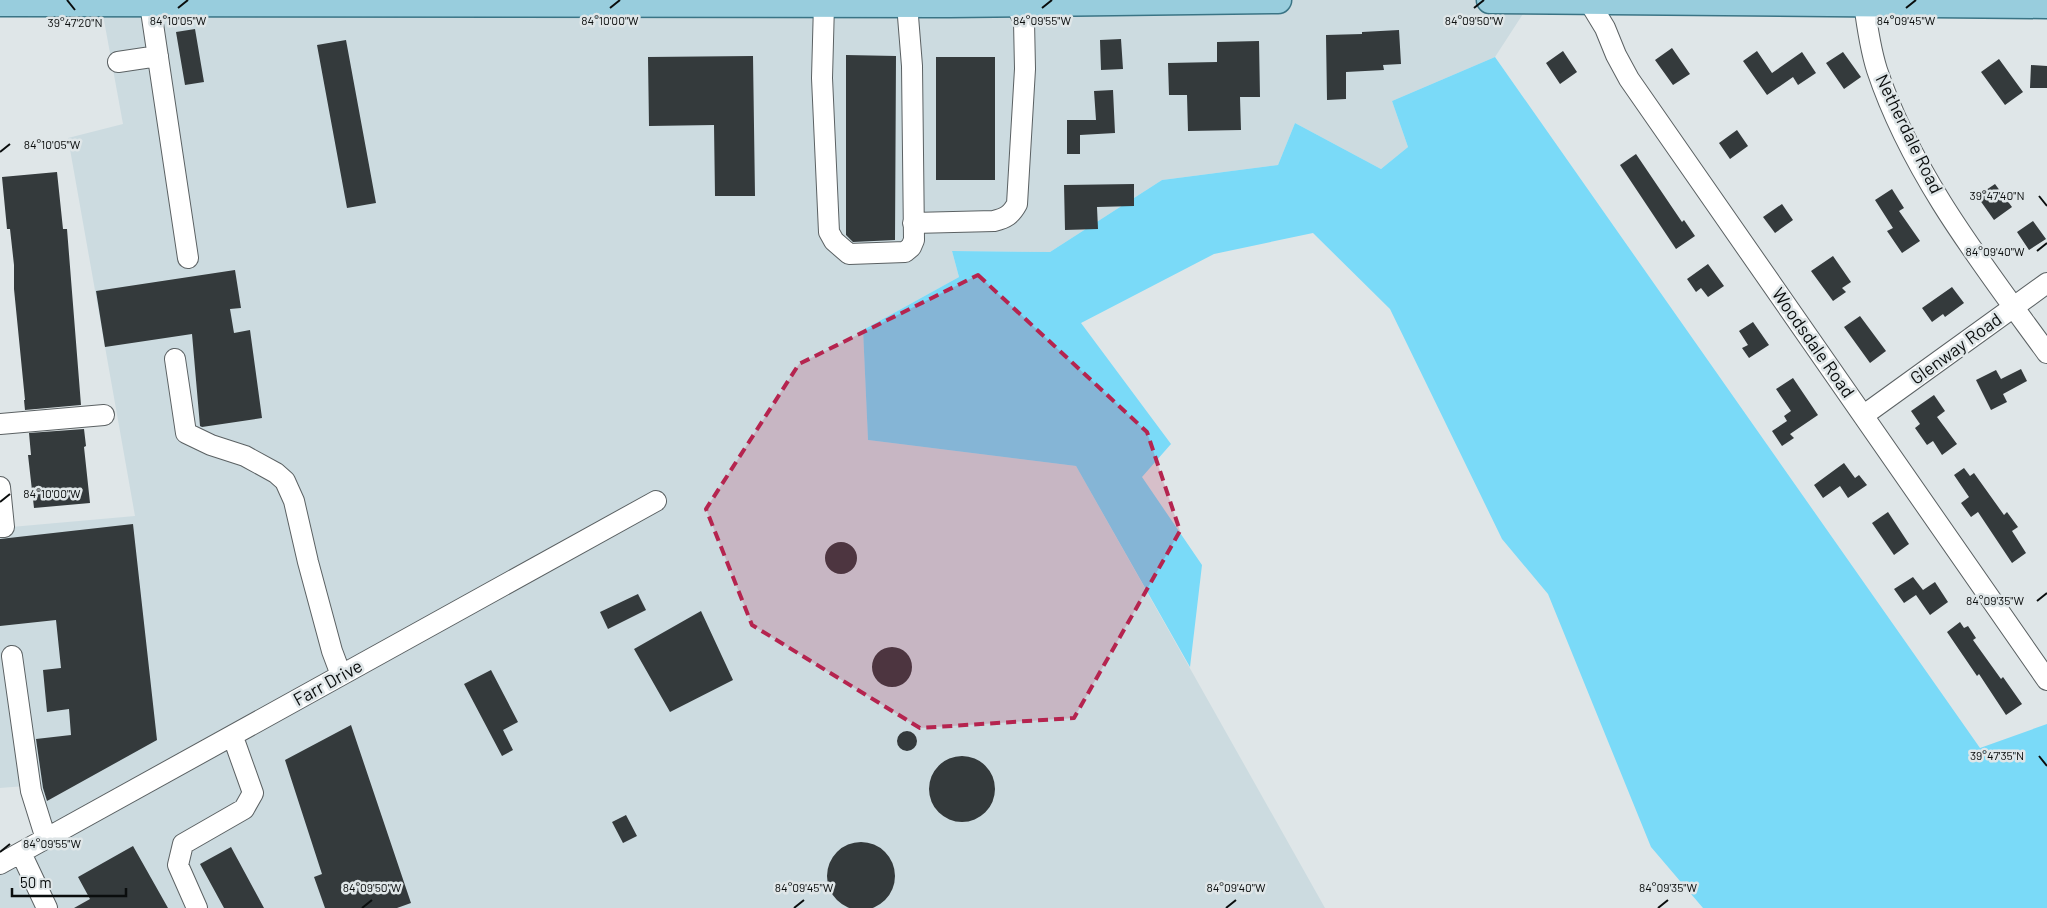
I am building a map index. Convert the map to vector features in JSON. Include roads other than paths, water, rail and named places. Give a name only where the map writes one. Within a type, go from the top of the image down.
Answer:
[{"type":"main road","points":[[0,3],[770,2],[908,4],[1278,0]]},
{"type":"main road","points":[[1490,0],[2047,5]]},
{"type":"street","name":"Woodsdale Road","points":[[1588,0],[1605,28],[1616,55],[1629,79],[2047,680]]},
{"type":"street","points":[[914,223],[994,221],[1005,219],[1012,213],[1017,204],[1026,69],[1024,21],[1014,2]]},
{"type":"street","name":"Netherdale Road","points":[[1864,3],[1869,38],[1877,69],[1913,152],[1937,194],[1985,268],[2047,353]]},
{"type":"street","points":[[150,4],[188,258]]},
{"type":"street","points":[[824,4],[822,78],[829,232],[834,242],[849,254],[905,252],[911,247],[914,240],[912,66],[908,4]]},
{"type":"street","points":[[118,62],[158,56]]},
{"type":"street","name":"Glenway Road","points":[[1864,415],[2047,283]]},
{"type":"street","points":[[175,359],[186,433],[211,445],[245,456],[276,473],[285,482],[294,501],[310,571],[341,676]]},
{"type":"street","points":[[0,424],[104,415]]},
{"type":"street","points":[[0,487],[2,527]]},
{"type":"street","name":"Farr Drive","points":[[0,864],[233,737],[656,501]]},
{"type":"street","points":[[12,656],[30,791],[46,839]]},
{"type":"street","points":[[197,908],[178,865],[183,844],[244,809],[254,793],[233,737]]},
{"type":"street","points":[[21,853],[47,908]]}]
